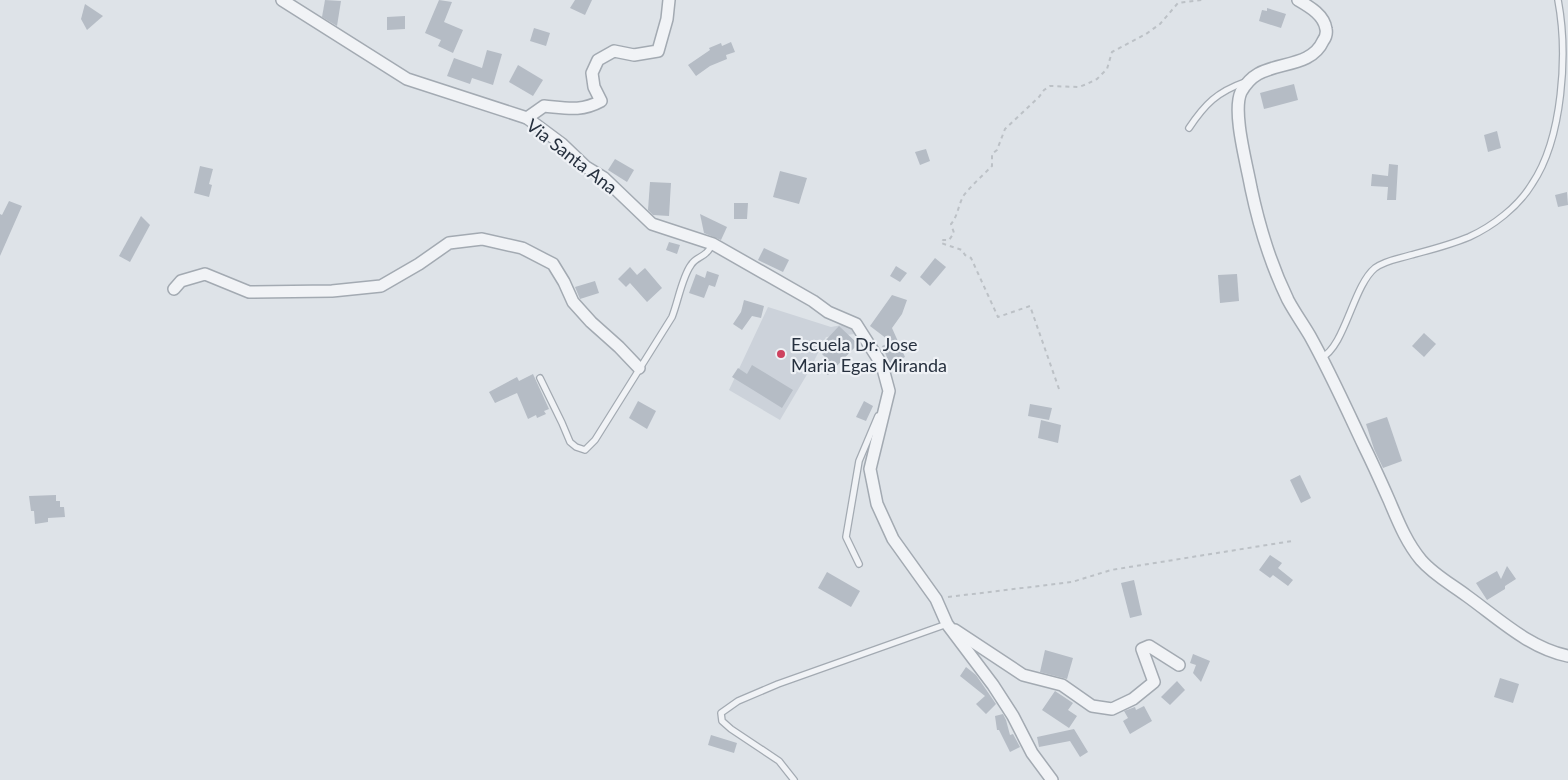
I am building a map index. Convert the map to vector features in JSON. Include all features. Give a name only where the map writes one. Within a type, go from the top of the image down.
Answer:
[{"type":"street","name":"Via Santa Ana","points":[[282,0],[407,80],[526,118],[562,144],[586,167],[604,178],[652,224],[713,244],[813,300],[828,312],[856,324],[882,364],[889,391]]},
{"type":"street","points":[[526,118],[544,106],[580,109],[591,107],[601,101],[594,87],[592,73],[598,60],[614,51],[634,55],[658,51],[667,19],[669,0]]},
{"type":"street","points":[[1298,0],[1310,7],[1320,16],[1325,24],[1327,34],[1322,44],[1316,54],[1292,64],[1263,71],[1250,80],[1241,92],[1238,112],[1256,212],[1281,284],[1321,358],[1379,476],[1406,538],[1421,560],[1440,578],[1530,641],[1550,652],[1568,656]]},
{"type":"street","points":[[174,289],[181,281],[205,274],[249,292],[332,292],[380,286],[449,243],[482,239],[522,248],[553,264],[573,302],[639,368]]},
{"type":"street","points":[[889,391],[870,469],[876,504],[893,539],[936,599],[947,624],[993,685],[1013,716],[1032,752],[1052,780]]},
{"type":"street","points":[[947,624],[1023,674],[1062,684],[1092,706],[1112,709],[1133,699],[1154,682],[1142,649],[1149,646],[1179,665]]},
{"type":"lane","points":[[1321,358],[1330,351],[1354,306],[1362,285],[1375,269],[1386,262],[1456,242],[1477,233],[1512,207],[1532,184],[1542,167],[1549,147],[1564,82],[1564,38],[1558,0]]},
{"type":"lane","points":[[1189,128],[1204,106],[1229,88],[1250,80]]},
{"type":"lane","points":[[540,378],[570,442],[576,447],[585,450],[595,440],[618,405],[672,317],[684,277],[691,265],[698,257],[706,253],[713,244]]},
{"type":"lane","points":[[859,564],[846,537],[859,461],[889,391]]},
{"type":"lane","points":[[794,780],[779,761],[722,721],[721,713],[738,701],[778,684],[947,624]]},
{"type":"path","points":[[1059,389],[1030,306],[998,317],[971,258],[965,255],[962,250],[941,243],[943,240],[949,240],[954,233],[950,224],[955,219],[957,209],[964,196],[992,166],[992,154],[997,150],[1005,129],[1044,90],[1050,86],[1079,87],[1097,79],[1107,69],[1112,52],[1146,34],[1160,24],[1178,3],[1202,0]]},
{"type":"path","points":[[936,599],[1072,582],[1110,570],[1292,541]]},
{"type":"shaded area","name":"Escuela Dr. Jose Maria Egas Miranda","points":[[768,307],[831,327],[847,324],[855,334],[826,337],[809,371],[780,420],[729,390]]},
{"type":"building","points":[[325,0],[341,1],[337,26],[322,17]]},
{"type":"building","points":[[439,0],[452,2],[444,22],[463,30],[453,53],[438,46],[441,40],[425,33]]},
{"type":"building","points":[[575,0],[592,0],[585,15],[570,8]]},
{"type":"building","points":[[85,4],[103,16],[87,30],[81,19]]},
{"type":"building","points":[[1267,8],[1286,14],[1281,28],[1259,21],[1262,10],[1267,11]]},
{"type":"building","points":[[405,16],[405,29],[387,30],[387,17]]},
{"type":"building","points":[[534,28],[550,33],[546,46],[530,41]]},
{"type":"building","points":[[731,42],[735,52],[726,55],[727,59],[710,66],[696,76],[688,65],[710,50],[709,48],[721,43],[722,46]]},
{"type":"building","points":[[487,50],[502,54],[493,85],[472,78],[470,84],[447,76],[454,58],[482,68]]},
{"type":"building","points":[[518,65],[543,80],[533,96],[509,82]]},
{"type":"building","points":[[1294,84],[1298,100],[1264,109],[1260,93]]},
{"type":"building","points":[[1497,131],[1501,148],[1488,152],[1484,135]]},
{"type":"building","points":[[926,149],[930,161],[920,165],[915,152]]},
{"type":"building","points":[[615,159],[634,170],[627,182],[608,170]]},
{"type":"building","points":[[1389,164],[1398,165],[1396,200],[1387,200],[1388,187],[1371,186],[1372,174],[1388,176]]},
{"type":"building","points":[[200,166],[213,169],[209,184],[212,185],[209,197],[194,193]]},
{"type":"building","points":[[780,171],[807,178],[799,204],[773,197]]},
{"type":"building","points":[[650,182],[671,183],[669,216],[653,215],[648,210]]},
{"type":"building","points":[[1567,192],[1568,205],[1558,207],[1555,195]]},
{"type":"building","points":[[9,201],[22,206],[0,256],[0,214],[2,215]]},
{"type":"building","points":[[734,203],[748,203],[747,219],[734,219]]},
{"type":"building","points":[[700,214],[727,227],[721,240],[704,233]]},
{"type":"building","points":[[141,216],[150,225],[130,262],[119,256]]},
{"type":"building","points":[[669,242],[680,245],[677,254],[666,250]]},
{"type":"building","points":[[764,248],[789,260],[783,272],[758,260]]},
{"type":"building","points":[[935,258],[946,267],[930,286],[920,277]]},
{"type":"building","points":[[896,266],[907,273],[900,282],[890,276]]},
{"type":"building","points":[[630,267],[637,275],[645,268],[662,288],[647,302],[630,283],[626,287],[618,279]]},
{"type":"building","points":[[707,271],[719,275],[715,287],[709,285],[704,298],[689,293],[696,274],[705,278]]},
{"type":"building","points":[[1237,274],[1239,301],[1220,303],[1218,275]]},
{"type":"building","points":[[595,281],[599,293],[580,299],[575,287]]},
{"type":"building","points":[[892,295],[907,300],[902,314],[892,328],[905,357],[890,364],[882,346],[891,342],[870,326]]},
{"type":"building","points":[[744,300],[764,306],[761,318],[752,316],[742,330],[733,324],[741,312]]},
{"type":"building","points":[[839,326],[858,344],[828,375],[820,369],[827,359],[822,354],[830,345],[825,341]]},
{"type":"building","points":[[1424,333],[1436,344],[1424,357],[1412,346]]},
{"type":"building","points":[[752,365],[793,390],[782,408],[732,377],[738,368],[747,374]]},
{"type":"building","points":[[533,374],[549,409],[544,411],[546,414],[537,418],[536,415],[528,419],[517,393],[495,403],[489,392],[517,377],[519,381]]},
{"type":"building","points":[[638,401],[656,411],[647,429],[629,418]]},
{"type":"building","points":[[864,401],[873,406],[866,421],[856,417]]},
{"type":"building","points":[[1030,404],[1052,408],[1049,420],[1028,416]]},
{"type":"building","points":[[1387,417],[1402,461],[1383,468],[1374,449],[1366,424]]},
{"type":"building","points":[[1041,420],[1061,425],[1058,443],[1038,438]]},
{"type":"building","points":[[1300,475],[1311,498],[1301,503],[1290,480]]},
{"type":"building","points":[[56,495],[56,501],[60,501],[60,507],[64,507],[65,517],[48,518],[48,522],[35,524],[34,511],[31,511],[29,496]]},
{"type":"building","points":[[1270,555],[1282,563],[1278,568],[1293,580],[1288,586],[1273,575],[1270,578],[1259,570]]},
{"type":"building","points":[[1507,566],[1516,579],[1505,586],[1505,589],[1487,600],[1476,583],[1497,571],[1501,579]]},
{"type":"building","points":[[827,572],[860,591],[851,607],[818,588]]},
{"type":"building","points":[[1134,580],[1142,615],[1130,618],[1121,583]]},
{"type":"building","points":[[1045,650],[1073,658],[1067,679],[1040,672]]},
{"type":"building","points":[[1193,654],[1210,661],[1201,682],[1193,673],[1196,665],[1190,663]]},
{"type":"building","points":[[966,667],[976,675],[996,704],[986,714],[976,704],[985,696],[960,676]]},
{"type":"building","points":[[1500,678],[1519,684],[1513,703],[1494,697]]},
{"type":"building","points":[[1177,681],[1185,690],[1170,705],[1161,697]]},
{"type":"building","points":[[1055,691],[1073,703],[1068,710],[1077,716],[1069,728],[1042,710]]},
{"type":"building","points":[[1144,706],[1152,721],[1130,734],[1123,721],[1128,718],[1124,711],[1135,707],[1136,710]]},
{"type":"building","points":[[1003,714],[1010,735],[1013,734],[1020,747],[1010,752],[999,730],[997,730],[995,716]]},
{"type":"building","points":[[1074,729],[1088,752],[1080,757],[1070,741],[1039,747],[1037,737]]},
{"type":"building","points":[[711,735],[737,743],[734,753],[708,745]]},
{"type":"place","name":"Escuela Dr. Jose Maria Egas Miranda","points":[[781,354]]}]
